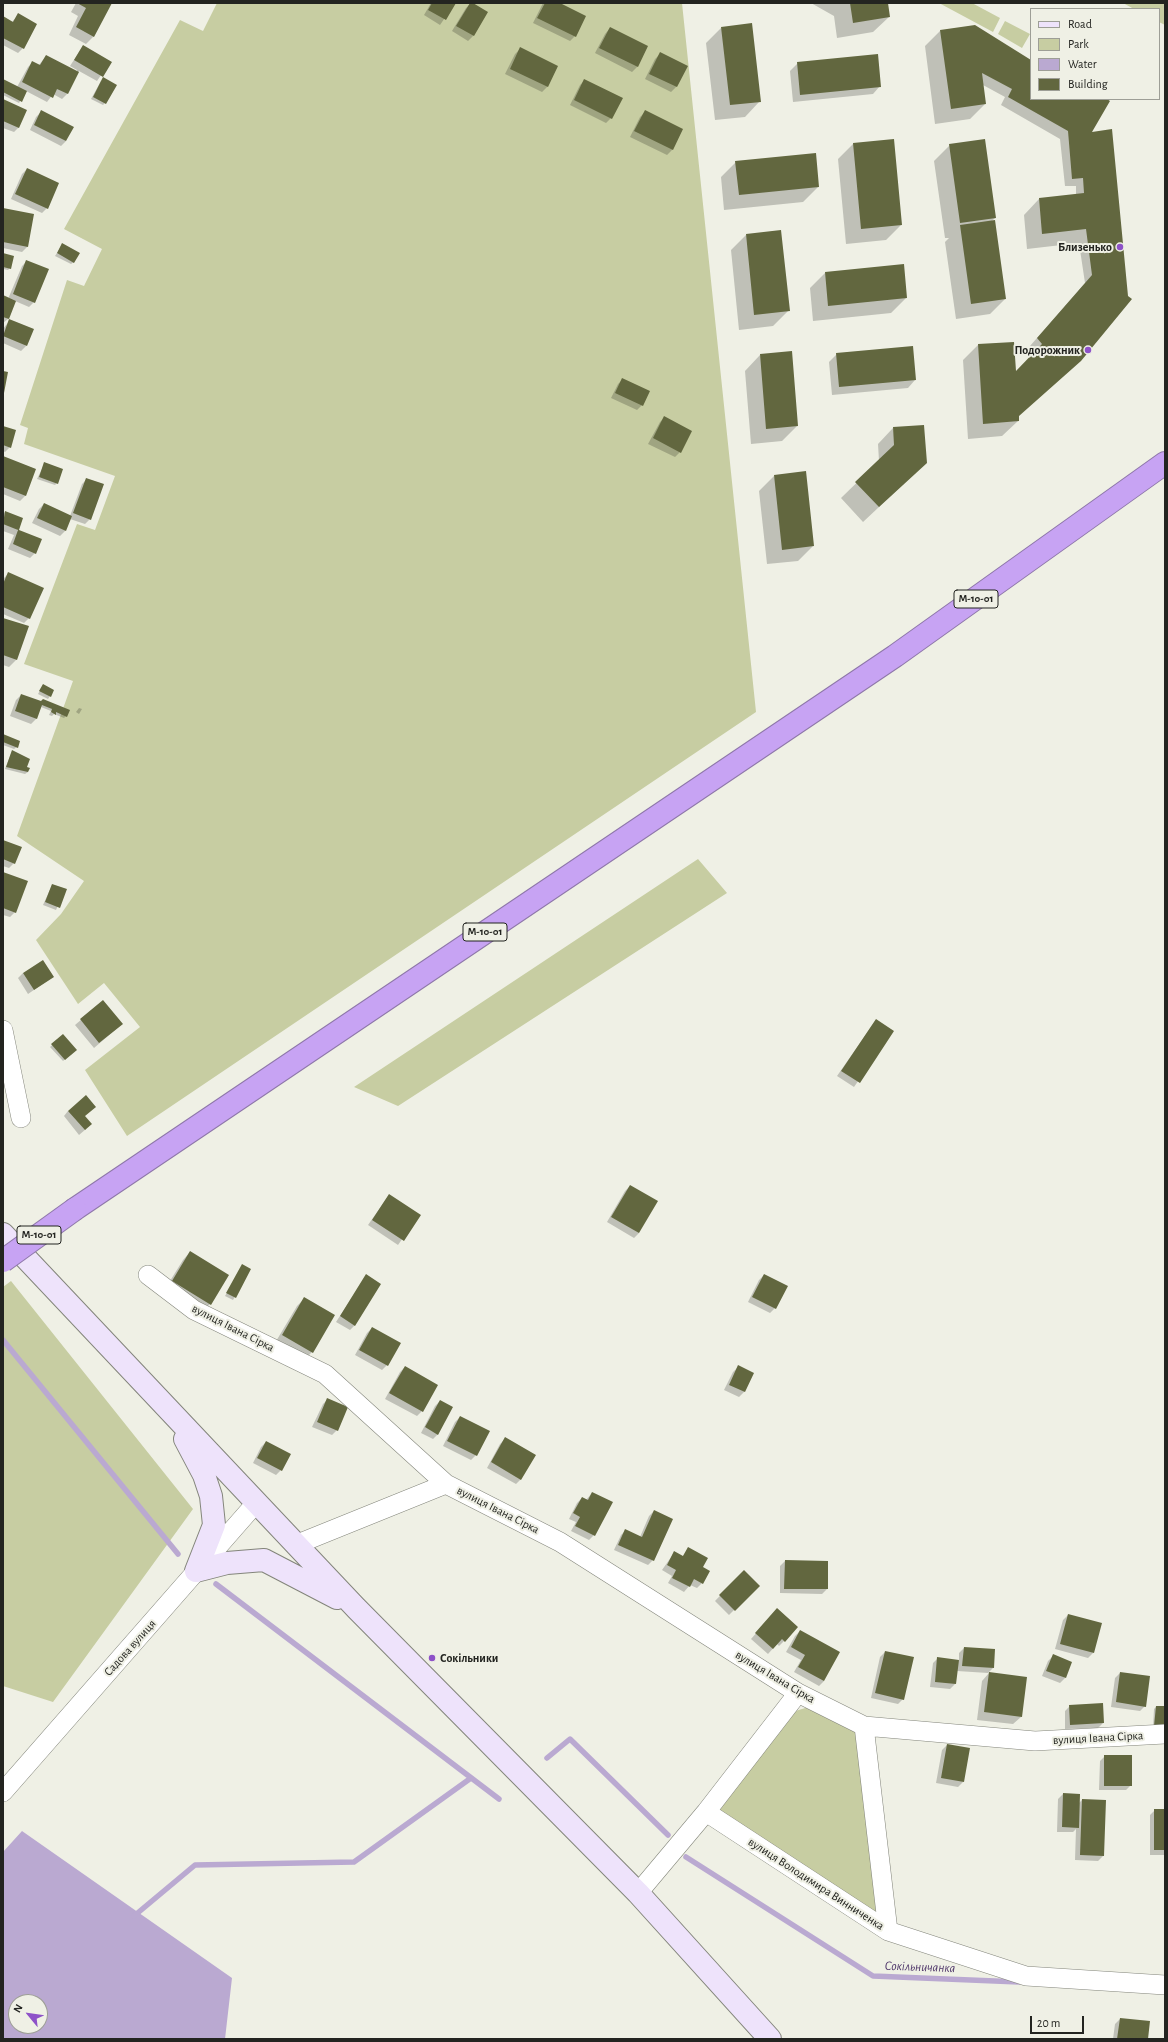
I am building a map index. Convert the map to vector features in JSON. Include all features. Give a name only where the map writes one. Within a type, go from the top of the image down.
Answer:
[{"type":"highway","name":"М-10-01","points":[[3,1261],[75,1209],[888,661],[1057,542],[1165,463]]},
{"type":"highway","name":"М-10-01","points":[[1057,542],[1165,478]]},
{"type":"main road","points":[[3,1234],[295,1545],[638,1892],[770,2039]]},
{"type":"main road","points":[[169,1410],[204,1475],[211,1496],[214,1525],[196,1571]]},
{"type":"main road","points":[[196,1571],[227,1562],[264,1560],[356,1608]]},
{"type":"street","points":[[3,1030],[21,1118]]},
{"type":"street","name":"вулиця Івана Сірка","points":[[148,1275],[194,1310],[325,1374],[446,1484],[560,1542],[798,1693],[864,1726],[1035,1741],[1165,1734]]},
{"type":"street","points":[[295,1545],[446,1484]]},
{"type":"street","name":"Садова вулиця","points":[[3,1792],[50,1736],[172,1600],[256,1503]]},
{"type":"street","points":[[638,1892],[706,1812],[798,1693]]},
{"type":"street","points":[[864,1726],[888,1931]]},
{"type":"street","name":"вулиця Володимира Винниченка","points":[[706,1812],[888,1931],[1026,1976],[1165,1986]]},
{"type":"green space","points":[[217,3],[682,3],[756,712],[127,1136],[85,1070],[140,1027],[104,983],[78,1004],[36,940],[61,914],[84,881],[17,836],[73,681],[24,664],[77,524],[95,530],[115,476],[24,444],[28,428],[20,425],[67,280],[84,286],[102,249],[64,229],[180,20],[203,31]]},
{"type":"green space","points":[[939,3],[972,3],[1000,18],[993,32]]},
{"type":"green space","points":[[1123,3],[1165,3],[1165,25],[1160,22],[1160,8],[1132,8]]},
{"type":"green space","points":[[1005,21],[1030,34],[1022,48],[998,34]]},
{"type":"green space","points":[[698,859],[727,893],[398,1106],[354,1087]]},
{"type":"green space","points":[[11,1281],[193,1509],[53,1702],[3,1686],[3,1287]]},
{"type":"green space","points":[[812,1706],[854,1726],[865,1746],[883,1913],[876,1921],[718,1812],[792,1712]]},
{"type":"water","points":[[22,1831],[232,1978],[225,2039],[3,2039],[3,1852]]},
{"type":"building","points":[[77,3],[112,3],[94,37],[76,27],[86,8]]},
{"type":"building","points":[[432,3],[456,3],[446,20],[428,10]]},
{"type":"building","points":[[470,3],[473,3],[488,12],[474,36],[456,26]]},
{"type":"building","points":[[545,3],[560,3],[586,16],[576,37],[537,18]]},
{"type":"building","points":[[850,3],[888,3],[890,17],[853,23]]},
{"type":"building","points":[[18,13],[37,24],[24,49],[3,38],[3,16],[13,22]]},
{"type":"building","points":[[752,23],[761,102],[730,105],[721,27]]},
{"type":"building","points":[[975,25],[1030,59],[1030,100],[1110,101],[1092,132],[1112,129],[1128,296],[1132,299],[1081,361],[1019,416],[1019,421],[983,424],[978,344],[1014,342],[1016,371],[1042,344],[1037,338],[1092,275],[1086,229],[1042,234],[1039,198],[1084,193],[1083,178],[1072,179],[1068,131],[1008,97],[1012,89],[982,73],[986,104],[951,109],[940,30]]},
{"type":"building","points":[[610,27],[648,46],[638,67],[599,48]]},
{"type":"building","points":[[83,45],[112,62],[103,77],[74,60]]},
{"type":"building","points":[[520,47],[558,66],[548,87],[510,69]]},
{"type":"building","points":[[660,52],[688,66],[677,87],[649,74]]},
{"type":"building","points":[[878,54],[881,87],[800,95],[797,62]]},
{"type":"building","points":[[46,55],[79,72],[68,94],[57,89],[53,98],[22,82],[32,61],[40,65]]},
{"type":"building","points":[[103,77],[117,85],[106,104],[93,97]]},
{"type":"building","points":[[3,79],[27,91],[22,102],[3,92]]},
{"type":"building","points":[[584,79],[623,98],[612,119],[574,100]]},
{"type":"building","points":[[3,99],[27,110],[19,128],[3,121]]},
{"type":"building","points":[[41,110],[74,127],[66,141],[34,125]]},
{"type":"building","points":[[645,110],[683,129],[673,150],[634,131]]},
{"type":"building","points":[[894,139],[902,225],[861,229],[853,143]]},
{"type":"building","points":[[985,139],[996,218],[960,223],[949,144]]},
{"type":"building","points":[[816,153],[819,187],[739,195],[735,161]]},
{"type":"building","points":[[27,168],[59,183],[48,209],[15,194]]},
{"type":"building","points":[[3,208],[34,214],[28,247],[3,242]]},
{"type":"building","points":[[995,220],[1006,299],[971,304],[960,225]]},
{"type":"building","points":[[781,230],[790,311],[754,315],[746,234]]},
{"type":"building","points":[[62,243],[80,253],[74,263],[57,253]]},
{"type":"building","points":[[3,253],[14,256],[11,269],[3,267]]},
{"type":"building","points":[[26,260],[49,269],[35,303],[13,294]]},
{"type":"building","points":[[904,264],[907,298],[828,306],[825,272]]},
{"type":"building","points":[[3,295],[16,301],[9,319],[3,317]]},
{"type":"building","points":[[9,319],[34,329],[27,346],[3,336]]},
{"type":"building","points":[[913,346],[916,380],[839,387],[836,353]]},
{"type":"building","points":[[792,351],[798,426],[766,429],[760,354]]},
{"type":"building","points":[[3,371],[8,372],[4,393],[3,393]]},
{"type":"building","points":[[622,378],[650,391],[643,406],[615,393]]},
{"type":"building","points":[[664,416],[692,431],[681,453],[653,438]]},
{"type":"building","points":[[924,425],[927,463],[879,507],[855,482],[894,445],[893,427]]},
{"type":"building","points":[[3,426],[16,430],[11,448],[3,445]]},
{"type":"building","points":[[3,456],[36,469],[26,496],[3,487]]},
{"type":"building","points":[[44,462],[63,469],[58,484],[39,477]]},
{"type":"building","points":[[806,471],[814,546],[782,550],[774,475]]},
{"type":"building","points":[[86,478],[104,484],[91,520],[73,513]]},
{"type":"building","points":[[44,503],[72,516],[66,531],[37,518]]},
{"type":"building","points":[[5,511],[23,518],[19,530],[42,539],[36,554],[13,544],[18,530],[3,524]]},
{"type":"building","points":[[8,572],[44,588],[30,619],[3,607],[3,584]]},
{"type":"building","points":[[3,618],[29,626],[17,660],[3,655]]},
{"type":"building","points":[[43,684],[54,690],[51,697],[39,691]]},
{"type":"building","points":[[21,694],[41,701],[43,699],[70,710],[67,717],[56,712],[56,715],[51,712],[52,709],[42,705],[37,719],[15,711]]},
{"type":"building","points":[[3,734],[20,741],[18,748],[3,742]]},
{"type":"building","points":[[12,750],[30,759],[27,767],[30,768],[28,772],[6,767]]},
{"type":"building","points":[[3,840],[22,847],[15,864],[3,859]]},
{"type":"building","points":[[3,872],[28,881],[16,913],[3,908]]},
{"type":"building","points":[[52,884],[67,889],[60,908],[45,902]]},
{"type":"building","points":[[43,960],[54,977],[34,990],[23,973]]},
{"type":"building","points":[[103,1000],[123,1024],[99,1043],[80,1019]]},
{"type":"building","points":[[876,1019],[894,1031],[860,1083],[841,1071]]},
{"type":"building","points":[[63,1034],[77,1050],[65,1060],[51,1044]]},
{"type":"building","points":[[86,1095],[96,1107],[85,1116],[92,1124],[85,1130],[68,1111]]},
{"type":"building","points":[[630,1185],[658,1201],[639,1233],[611,1217]]},
{"type":"building","points":[[389,1194],[421,1215],[404,1241],[372,1220]]},
{"type":"building","points":[[190,1251],[229,1275],[211,1305],[172,1281]]},
{"type":"building","points":[[242,1264],[251,1269],[236,1298],[226,1293]]},
{"type":"building","points":[[366,1274],[381,1284],[355,1326],[340,1316]]},
{"type":"building","points":[[764,1274],[788,1286],[776,1309],[752,1297]]},
{"type":"building","points":[[304,1297],[335,1315],[313,1353],[282,1335]]},
{"type":"building","points":[[372,1327],[401,1343],[388,1366],[359,1350]]},
{"type":"building","points":[[738,1365],[754,1373],[745,1392],[729,1385]]},
{"type":"building","points":[[405,1366],[438,1385],[423,1412],[389,1393]]},
{"type":"building","points":[[327,1398],[348,1407],[338,1431],[317,1422]]},
{"type":"building","points":[[440,1400],[453,1407],[438,1435],[425,1427]]},
{"type":"building","points":[[460,1416],[490,1431],[477,1456],[447,1441]]},
{"type":"building","points":[[505,1437],[536,1455],[521,1480],[491,1462]]},
{"type":"building","points":[[266,1441],[291,1454],[282,1471],[257,1458]]},
{"type":"building","points":[[592,1492],[613,1502],[595,1536],[575,1526],[580,1517],[573,1513],[582,1497],[588,1500]]},
{"type":"building","points":[[654,1510],[673,1519],[654,1561],[618,1545],[625,1529],[642,1537]]},
{"type":"building","points":[[688,1547],[708,1558],[703,1567],[710,1571],[703,1584],[694,1579],[690,1587],[672,1578],[676,1570],[667,1565],[674,1551],[683,1556]]},
{"type":"building","points":[[785,1560],[828,1561],[828,1589],[784,1589]]},
{"type":"building","points":[[744,1570],[760,1586],[735,1611],[719,1595]]},
{"type":"building","points":[[777,1608],[798,1627],[785,1642],[782,1639],[773,1649],[755,1633]]},
{"type":"building","points":[[1068,1614],[1102,1623],[1094,1653],[1060,1644]]},
{"type":"building","points":[[800,1630],[840,1652],[824,1681],[798,1667],[805,1655],[791,1647]]},
{"type":"building","points":[[964,1647],[995,1649],[994,1668],[962,1666]]},
{"type":"building","points":[[885,1651],[914,1657],[904,1700],[875,1693]]},
{"type":"building","points":[[1053,1654],[1072,1662],[1066,1678],[1046,1671]]},
{"type":"building","points":[[937,1657],[959,1660],[956,1684],[935,1682]]},
{"type":"building","points":[[989,1672],[1027,1677],[1022,1717],[984,1712]]},
{"type":"building","points":[[1120,1672],[1150,1676],[1146,1707],[1116,1702]]},
{"type":"building","points":[[1103,1703],[1104,1723],[1070,1725],[1069,1705]]},
{"type":"building","points":[[1156,1706],[1165,1706],[1165,1727],[1154,1726]]},
{"type":"building","points":[[947,1744],[970,1748],[964,1782],[941,1778]]},
{"type":"building","points":[[1104,1755],[1132,1755],[1132,1786],[1104,1786]]},
{"type":"building","points":[[1063,1793],[1080,1794],[1079,1828],[1062,1827]]},
{"type":"building","points":[[1082,1799],[1106,1800],[1104,1856],[1080,1855]]},
{"type":"building","points":[[1154,1809],[1165,1809],[1165,1850],[1154,1850]]},
{"type":"building","points":[[1120,2018],[1150,2021],[1148,2039],[1117,2039]]},
{"type":"waterway","points":[[3,1340],[178,1554]]},
{"type":"waterway","points":[[216,1584],[499,1799]]},
{"type":"waterway","points":[[547,1758],[570,1739],[668,1835]]},
{"type":"waterway","points":[[134,1916],[195,1865],[354,1862],[471,1778]]},
{"type":"waterway","name":"Сокільничанка","points":[[686,1857],[873,1976],[1019,1982]]},
{"type":"place","name":"Близенько","points":[[1120,247]]},
{"type":"place","name":"Подорожник","points":[[1088,350]]},
{"type":"place","name":"Сокільники","points":[[432,1658]]}]
